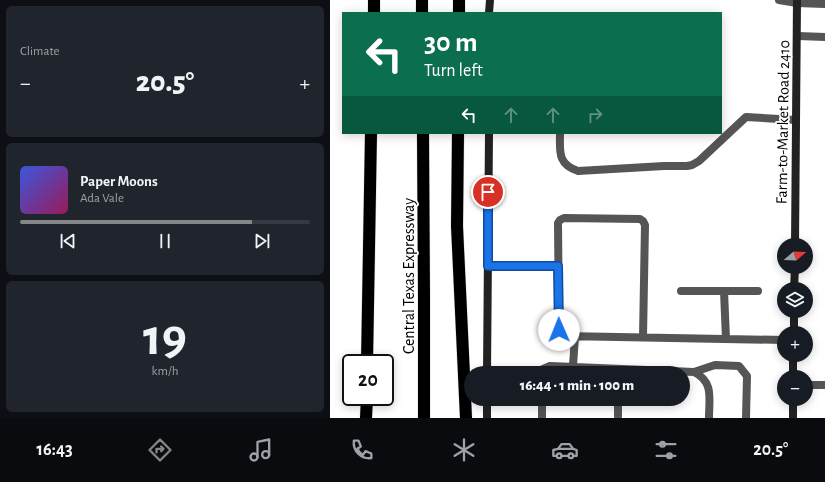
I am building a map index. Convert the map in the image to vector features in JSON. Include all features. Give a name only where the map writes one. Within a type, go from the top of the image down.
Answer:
[{"type":"highway","points":[[374,0],[374,12]]},
{"type":"highway","points":[[422,0],[422,12]]},
{"type":"highway","points":[[459,0],[459,12]]},
{"type":"highway","points":[[367,354],[371,134]]},
{"type":"highway","name":"Central Texas Expressway","points":[[423,134],[424,418]]},
{"type":"highway","points":[[458,134],[457,226],[466,418]]},
{"type":"highway","points":[[366,406],[366,418]]},
{"type":"main road","points":[[489,12],[490,0]]},
{"type":"main road","name":"Farm-to-Market Road 2410","points":[[795,238],[798,36],[797,1]]},
{"type":"main road","points":[[487,366],[489,134]]},
{"type":"main road","points":[[487,406],[487,418]]},
{"type":"main road","points":[[793,406],[793,418]]},
{"type":"street","points":[[779,0],[825,4]]},
{"type":"street","points":[[798,36],[825,37]]},
{"type":"street","points":[[560,134],[560,155],[568,165],[578,171],[687,166],[699,161],[746,117],[796,120]]},
{"type":"street","points":[[643,337],[645,225],[643,221],[640,219],[579,218],[564,218],[560,220],[558,223],[560,334],[564,336],[777,340]]},
{"type":"street","points":[[488,266],[558,266]]},
{"type":"street","points":[[682,291],[758,291]]},
{"type":"street","points":[[724,291],[726,339]]},
{"type":"street","points":[[574,366],[575,336]]},
{"type":"street","points":[[690,372],[715,365],[739,366],[747,376],[746,418]]},
{"type":"street","points":[[694,372],[705,380],[708,385],[709,418]]},
{"type":"street","points":[[813,385],[825,385]]},
{"type":"street","points":[[542,406],[542,418]]},
{"type":"street","points":[[618,406],[618,416]]},
{"type":"route","points":[[488,192],[488,266],[558,266],[559,330]]}]
